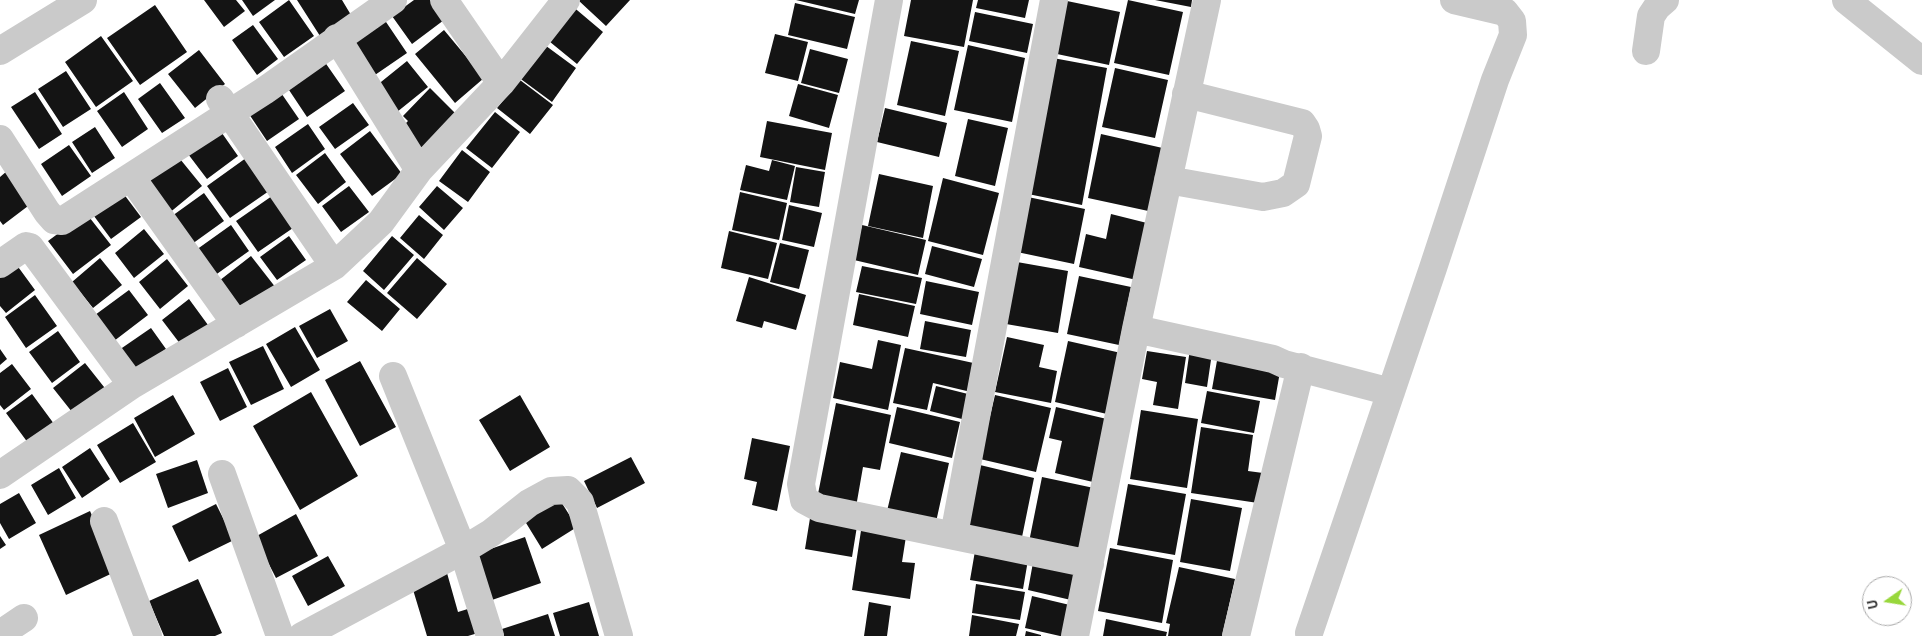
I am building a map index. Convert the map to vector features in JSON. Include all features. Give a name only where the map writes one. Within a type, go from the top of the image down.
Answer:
[{"type":"street","points":[[0,51],[83,0]]},
{"type":"street","points":[[0,138],[47,212],[54,220],[62,221],[131,177],[224,106],[264,91],[336,38],[393,0]]},
{"type":"street","points":[[444,0],[500,83]]},
{"type":"street","points":[[3,467],[132,385],[334,266],[381,222],[419,170],[500,83],[566,0]]},
{"type":"street","points":[[889,0],[801,484],[804,500],[819,508],[1090,564]]},
{"type":"street","points":[[954,535],[1054,0]]},
{"type":"street","points":[[1075,636],[1136,330],[1207,0]]},
{"type":"street","points":[[1309,632],[1495,80],[1513,35],[1512,21],[1505,12],[1454,0]]},
{"type":"street","points":[[1646,51],[1651,16],[1665,0]]},
{"type":"street","points":[[1846,0],[1922,61]]},
{"type":"street","points":[[336,38],[419,170]]},
{"type":"street","points":[[1168,180],[1263,197],[1283,194],[1296,184],[1308,136],[1302,123],[1186,94]]},
{"type":"street","points":[[224,106],[334,266]]},
{"type":"street","points":[[131,177],[236,324]]},
{"type":"street","points":[[0,264],[26,246],[30,247],[132,385]]},
{"type":"street","points":[[1136,330],[1273,359],[1284,364],[1391,392]]},
{"type":"street","points":[[1236,636],[1300,367]]},
{"type":"street","points":[[394,376],[463,550],[490,636]]},
{"type":"street","points":[[222,474],[280,636]]},
{"type":"street","points":[[302,636],[463,550],[491,533],[529,503],[551,491],[568,490],[580,502],[619,636]]},
{"type":"street","points":[[104,520],[148,636]]},
{"type":"street","points":[[0,634],[24,618]]},
{"type":"building","points":[[204,0],[236,0],[245,11],[224,27]]},
{"type":"building","points":[[242,0],[275,0],[253,16]]},
{"type":"building","points":[[289,0],[314,36],[284,57],[259,22]]},
{"type":"building","points":[[297,0],[342,0],[351,15],[320,36]]},
{"type":"building","points":[[414,0],[430,0],[444,20],[412,44],[392,16]]},
{"type":"building","points":[[578,0],[630,0],[606,26]]},
{"type":"building","points":[[796,0],[859,0],[855,14]]},
{"type":"building","points":[[911,0],[973,0],[964,47],[904,36]]},
{"type":"building","points":[[978,0],[1029,0],[1025,18],[976,8]]},
{"type":"building","points":[[1128,0],[1183,12],[1169,75],[1114,63]]},
{"type":"building","points":[[1155,0],[1192,0],[1191,7]]},
{"type":"building","points":[[1067,1],[1120,12],[1109,65],[1057,54]]},
{"type":"building","points":[[795,3],[855,17],[847,49],[788,35]]},
{"type":"building","points":[[155,5],[187,52],[140,85],[107,38]]},
{"type":"building","points":[[571,5],[603,32],[577,64],[544,37]]},
{"type":"building","points":[[975,12],[1033,24],[1027,53],[969,41]]},
{"type":"building","points":[[384,19],[407,53],[372,77],[349,43]]},
{"type":"building","points":[[253,25],[278,59],[257,75],[232,40]]},
{"type":"building","points":[[444,30],[484,78],[455,103],[415,54]]},
{"type":"building","points":[[775,34],[808,42],[798,81],[765,73]]},
{"type":"building","points":[[101,36],[133,81],[96,107],[65,62]]},
{"type":"building","points":[[538,40],[576,68],[552,102],[514,74]]},
{"type":"building","points":[[911,41],[959,51],[945,116],[897,105]]},
{"type":"building","points":[[968,45],[1025,58],[1012,122],[954,110]]},
{"type":"building","points":[[810,49],[848,59],[839,93],[801,83]]},
{"type":"building","points":[[199,50],[225,84],[195,108],[168,74]]},
{"type":"building","points":[[322,58],[345,91],[307,117],[285,84]]},
{"type":"building","points":[[1053,58],[1107,68],[1082,205],[1028,194]]},
{"type":"building","points":[[407,61],[428,87],[397,112],[376,86]]},
{"type":"building","points":[[1115,68],[1168,80],[1155,138],[1102,127]]},
{"type":"building","points":[[66,71],[91,109],[63,127],[38,89]]},
{"type":"building","points":[[520,80],[553,105],[530,134],[497,108]]},
{"type":"building","points":[[160,83],[185,118],[162,133],[138,99]]},
{"type":"building","points":[[798,84],[838,95],[829,128],[789,116]]},
{"type":"building","points":[[277,87],[299,119],[267,141],[245,108]]},
{"type":"building","points":[[430,88],[458,116],[421,154],[398,131],[408,121],[403,116]]},
{"type":"building","points":[[35,92],[62,134],[39,149],[11,107]]},
{"type":"building","points":[[124,92],[148,129],[122,147],[97,111]]},
{"type":"building","points":[[353,103],[369,125],[335,149],[319,127]]},
{"type":"building","points":[[885,108],[947,123],[939,157],[877,142]]},
{"type":"building","points":[[495,112],[520,132],[492,168],[466,148]]},
{"type":"building","points":[[968,119],[1008,128],[995,186],[955,176]]},
{"type":"building","points":[[767,121],[832,133],[825,170],[760,157]]},
{"type":"building","points":[[308,124],[325,149],[292,173],[275,147]]},
{"type":"building","points":[[217,126],[238,156],[207,179],[185,150]]},
{"type":"building","points":[[95,127],[115,158],[92,173],[72,142]]},
{"type":"building","points":[[370,131],[402,174],[372,196],[340,154]]},
{"type":"building","points":[[1101,134],[1167,149],[1153,212],[1088,198]]},
{"type":"building","points":[[69,145],[91,176],[62,196],[41,164]]},
{"type":"building","points":[[462,150],[490,172],[468,202],[439,181]]},
{"type":"building","points":[[325,153],[346,182],[318,204],[296,175]]},
{"type":"building","points":[[176,154],[202,186],[168,214],[143,181]]},
{"type":"building","points":[[246,158],[269,191],[230,218],[207,186]]},
{"type":"building","points":[[772,160],[795,166],[787,200],[740,190],[746,165],[769,171]]},
{"type":"building","points":[[796,167],[825,172],[819,207],[790,202]]},
{"type":"building","points":[[7,171],[32,203],[3,225],[0,221],[0,177]]},
{"type":"building","points":[[879,174],[933,186],[923,238],[868,226]]},
{"type":"building","points":[[943,178],[999,193],[983,255],[928,241]]},
{"type":"building","points":[[349,186],[369,212],[341,232],[322,206]]},
{"type":"building","points":[[437,186],[463,208],[444,230],[419,207]]},
{"type":"building","points":[[120,189],[141,217],[111,239],[91,212]]},
{"type":"building","points":[[740,192],[787,203],[779,240],[732,230]]},
{"type":"building","points":[[204,193],[224,221],[192,244],[172,216]]},
{"type":"building","points":[[272,196],[293,228],[258,252],[236,221]]},
{"type":"building","points":[[1028,197],[1085,209],[1074,264],[1017,252]]},
{"type":"building","points":[[789,205],[822,213],[814,247],[782,240]]},
{"type":"building","points":[[86,213],[111,245],[73,274],[48,241]]},
{"type":"building","points":[[1111,214],[1147,223],[1141,281],[1079,267],[1086,234],[1106,239]]},
{"type":"building","points":[[419,215],[443,235],[424,259],[400,238]]},
{"type":"building","points":[[231,225],[249,251],[214,276],[196,250]]},
{"type":"building","points":[[862,225],[926,240],[918,275],[854,260]]},
{"type":"building","points":[[144,229],[164,254],[134,278],[115,253]]},
{"type":"building","points":[[729,231],[777,243],[768,279],[721,268]]},
{"type":"building","points":[[289,236],[306,260],[277,280],[260,257]]},
{"type":"building","points":[[392,236],[414,255],[384,290],[363,271]]},
{"type":"building","points":[[780,243],[809,250],[799,289],[770,282]]},
{"type":"building","points":[[932,246],[982,259],[974,287],[925,274]]},
{"type":"building","points":[[251,256],[276,288],[239,316],[215,284]]},
{"type":"building","points":[[100,258],[122,285],[93,308],[72,282]]},
{"type":"building","points":[[417,258],[447,284],[417,319],[387,293]]},
{"type":"building","points":[[167,259],[188,286],[160,309],[139,282]]},
{"type":"building","points":[[1017,262],[1068,271],[1058,333],[1006,324]]},
{"type":"building","points":[[16,264],[35,290],[6,313],[0,306],[0,277]]},
{"type":"building","points":[[862,266],[922,278],[916,304],[856,292]]},
{"type":"building","points":[[1079,276],[1131,287],[1119,345],[1067,334]]},
{"type":"building","points":[[749,277],[806,295],[796,330],[764,321],[762,328],[736,321]]},
{"type":"building","points":[[366,280],[400,309],[382,331],[347,302]]},
{"type":"building","points":[[926,281],[979,292],[972,325],[920,314]]},
{"type":"building","points":[[129,290],[148,315],[114,341],[95,315]]},
{"type":"building","points":[[859,294],[915,306],[908,337],[853,325]]},
{"type":"building","points":[[35,295],[57,326],[26,348],[5,317]]},
{"type":"building","points":[[189,299],[208,325],[181,345],[162,320]]},
{"type":"building","points":[[330,309],[348,341],[317,358],[299,326]]},
{"type":"building","points":[[925,321],[971,330],[966,357],[920,349]]},
{"type":"building","points":[[295,327],[320,370],[291,387],[266,344]]},
{"type":"building","points":[[151,328],[166,349],[134,372],[119,350]]},
{"type":"building","points":[[58,331],[80,362],[52,383],[29,352]]},
{"type":"building","points":[[1007,337],[1044,345],[1039,367],[1057,371],[1051,403],[995,392]]},
{"type":"building","points":[[878,340],[901,345],[888,410],[833,398],[840,362],[872,369]]},
{"type":"building","points":[[1068,341],[1121,353],[1107,414],[1055,402]]},
{"type":"building","points":[[263,346],[284,389],[251,405],[229,362]]},
{"type":"building","points":[[905,348],[978,364],[971,392],[933,383],[927,410],[893,403]]},
{"type":"building","points":[[0,349],[7,359],[0,365]]},
{"type":"building","points":[[1190,349],[1212,353],[1207,387],[1185,383]]},
{"type":"building","points":[[1147,351],[1186,357],[1178,409],[1153,405],[1157,382],[1142,379]]},
{"type":"building","points":[[1218,355],[1281,366],[1275,400],[1212,389]]},
{"type":"building","points":[[360,361],[396,427],[360,446],[325,380]]},
{"type":"building","points":[[85,363],[108,392],[76,417],[53,388]]},
{"type":"building","points":[[12,364],[31,389],[4,410],[0,405],[0,373]]},
{"type":"building","points":[[228,368],[247,407],[220,421],[200,382]]},
{"type":"building","points":[[936,386],[972,395],[966,420],[930,411]]},
{"type":"building","points":[[1207,391],[1260,401],[1254,433],[1201,423]]},
{"type":"building","points":[[311,392],[358,476],[300,510],[253,426]]},
{"type":"building","points":[[32,394],[57,428],[31,447],[6,413]]},
{"type":"building","points":[[173,395],[195,434],[155,457],[134,418]]},
{"type":"building","points":[[520,395],[550,447],[510,471],[479,420]]},
{"type":"building","points":[[995,395],[1051,408],[1036,472],[980,459]]},
{"type":"building","points":[[836,403],[891,415],[880,470],[863,467],[856,507],[817,499]]},
{"type":"building","points":[[897,407],[960,422],[952,458],[889,443]]},
{"type":"building","points":[[1056,407],[1111,420],[1093,482],[1055,473],[1062,441],[1049,438]]},
{"type":"building","points":[[1141,410],[1198,419],[1187,488],[1130,479]]},
{"type":"building","points":[[133,423],[156,462],[120,483],[97,445]]},
{"type":"building","points":[[1201,427],[1253,435],[1248,471],[1263,473],[1258,503],[1191,493]]},
{"type":"building","points":[[752,438],[790,446],[777,511],[752,505],[757,482],[744,479]]},
{"type":"building","points":[[90,448],[110,479],[82,498],[62,467]]},
{"type":"building","points":[[901,452],[949,463],[936,522],[887,511]]},
{"type":"building","points":[[631,457],[645,483],[597,508],[584,481]]},
{"type":"building","points":[[197,460],[208,493],[168,508],[156,474]]},
{"type":"building","points":[[980,465],[1034,478],[1021,542],[966,530]]},
{"type":"building","points":[[59,468],[76,498],[48,515],[31,485]]},
{"type":"building","points":[[1042,477],[1094,488],[1080,558],[1028,547]]},
{"type":"building","points":[[1128,484],[1186,494],[1175,555],[1117,545]]},
{"type":"building","points":[[19,493],[36,523],[9,539],[0,523],[0,504]]},
{"type":"building","points":[[558,497],[577,527],[542,549],[523,518]]},
{"type":"building","points":[[1191,499],[1242,508],[1230,571],[1180,562]]},
{"type":"building","points":[[216,504],[234,540],[189,562],[172,526]]},
{"type":"building","points":[[90,511],[117,571],[66,595],[39,535]]},
{"type":"building","points":[[811,512],[858,520],[852,557],[805,549]]},
{"type":"building","points":[[296,514],[318,556],[276,578],[255,537]]},
{"type":"building","points":[[862,524],[907,530],[902,562],[915,563],[910,599],[852,590]]},
{"type":"building","points":[[0,536],[6,545],[0,549]]},
{"type":"building","points":[[525,537],[541,583],[492,600],[476,554]]},
{"type":"building","points":[[1110,548],[1173,560],[1162,623],[1098,611]]},
{"type":"building","points":[[975,551],[1028,560],[1023,589],[970,580]]},
{"type":"building","points":[[328,556],[345,586],[308,606],[292,576]]},
{"type":"building","points":[[1034,557],[1078,566],[1071,600],[1028,590]]},
{"type":"building","points":[[1179,567],[1235,579],[1222,636],[1168,636],[1170,624],[1166,623]]},
{"type":"building","points":[[447,573],[458,612],[471,608],[478,633],[468,636],[427,636],[411,583]]},
{"type":"building","points":[[198,579],[222,633],[215,636],[164,636],[149,601]]},
{"type":"building","points":[[976,584],[1025,592],[1020,620],[972,613]]},
{"type":"building","points":[[1032,596],[1074,606],[1068,636],[1025,628]]},
{"type":"building","points":[[589,602],[599,636],[560,636],[553,613]]},
{"type":"building","points":[[869,602],[891,606],[887,636],[864,636]]},
{"type":"building","points":[[548,614],[555,636],[504,636],[502,629]]},
{"type":"building","points":[[972,615],[1019,624],[1016,636],[969,636]]},
{"type":"building","points":[[1106,619],[1167,632],[1166,636],[1103,636]]},
{"type":"building","points":[[1026,631],[1041,635],[1041,636],[1025,636]]}]
